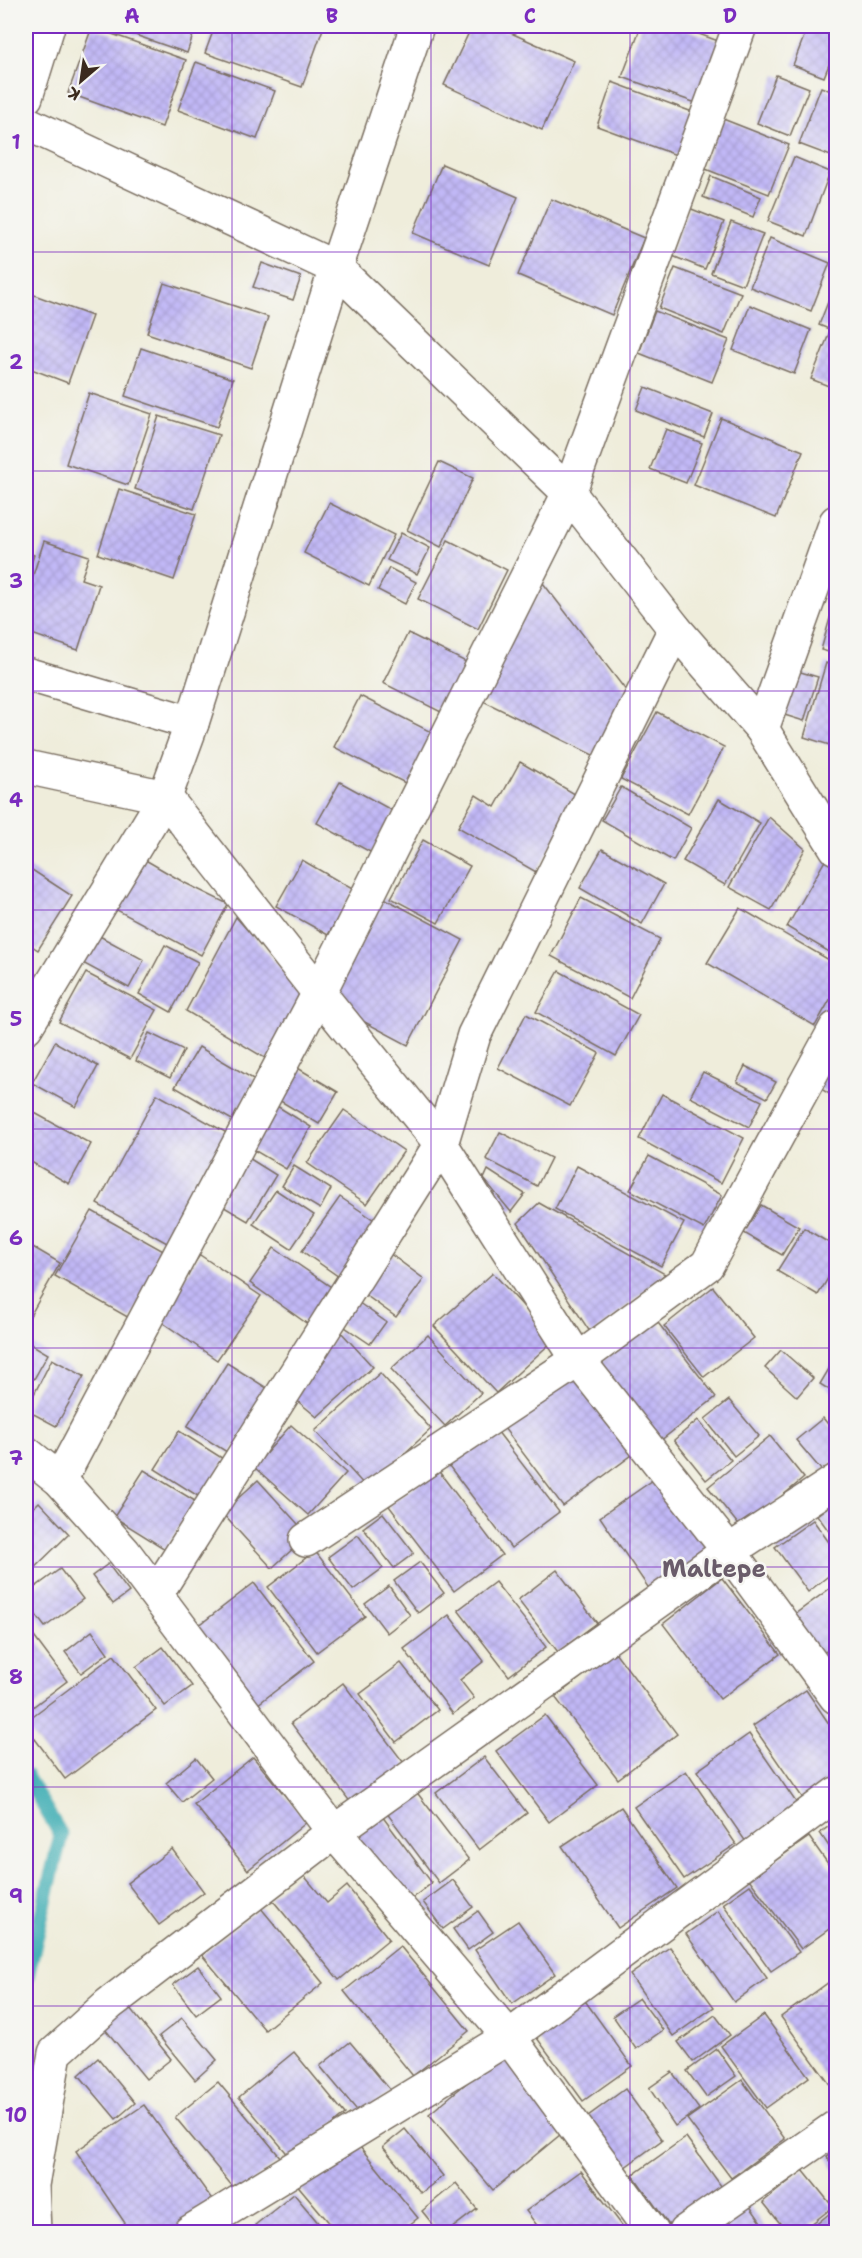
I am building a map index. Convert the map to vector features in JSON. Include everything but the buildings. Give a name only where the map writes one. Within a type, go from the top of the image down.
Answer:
[{"type":"street","points":[[26,97],[48,26]]},
{"type":"street","points":[[26,1027],[165,797],[192,723],[336,268],[417,26]]},
{"type":"street","points":[[60,1480],[319,993],[569,493],[740,26]]},
{"type":"street","points":[[26,123],[336,268],[569,493],[675,629],[762,729],[837,848]]},
{"type":"street","points":[[762,729],[837,522]]},
{"type":"street","points":[[156,1594],[441,1144],[474,1035],[675,629]]},
{"type":"street","points":[[26,674],[192,723]]},
{"type":"street","points":[[26,767],[165,797],[441,1144],[578,1360],[729,1551],[837,1697]]},
{"type":"street","points":[[306,1540],[578,1360],[706,1264],[837,1028]]},
{"type":"street","points":[[26,1453],[60,1480],[124,1552],[333,1832],[509,2037],[652,2232]]},
{"type":"street","points":[[34,2232],[32,2185],[55,2054],[109,2004],[333,1832],[729,1551],[837,1481]]},
{"type":"street","points":[[190,2232],[509,2037],[837,1794]]},
{"type":"street","points":[[685,2232],[837,2127]]},
{"type":"waterway","points":[[26,1776],[61,1835],[26,1980]]},
{"type":"district","name":"Maltepe","points":[[714,1569]]}]
